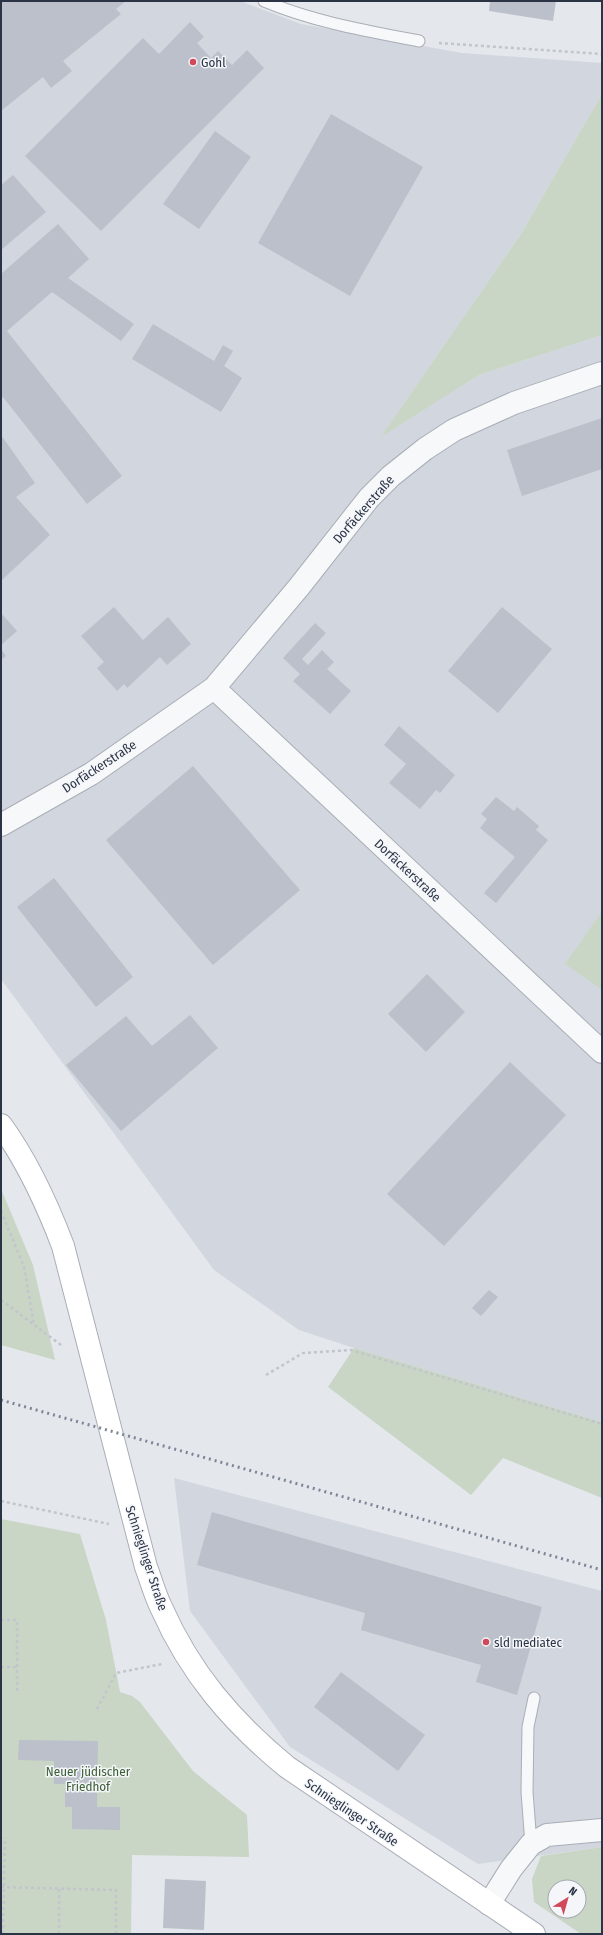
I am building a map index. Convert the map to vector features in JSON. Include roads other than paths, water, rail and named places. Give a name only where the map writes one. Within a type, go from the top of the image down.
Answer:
[{"type":"main road","name":"Schnieglinger Straße","points":[[1,1125],[25,1162],[56,1228],[72,1281],[135,1529],[160,1606],[188,1659],[205,1685],[232,1718],[250,1736],[286,1767],[534,1934]]},
{"type":"street","name":"Dorfäckerstraße","points":[[1,825],[91,774],[214,688],[299,588],[350,520],[391,476],[454,430],[514,403],[602,373]]},
{"type":"street","name":"Dorfäckerstraße","points":[[214,688],[602,1052]]},
{"type":"street","points":[[489,1904],[511,1869],[531,1844],[547,1835],[602,1830]]},
{"type":"lane","points":[[264,1],[328,23],[419,41]]},
{"type":"lane","points":[[531,1844],[527,1792],[528,1727],[534,1698]]},
{"type":"railway","points":[[1,1400],[602,1570]]},
{"type":"place","name":"Gohl","points":[[193,62]]},
{"type":"place","name":"sld mediatec","points":[[486,1642]]},
{"type":"park label","name":"Neuer jüdischer Friedhof","points":[[88,1778]]}]
